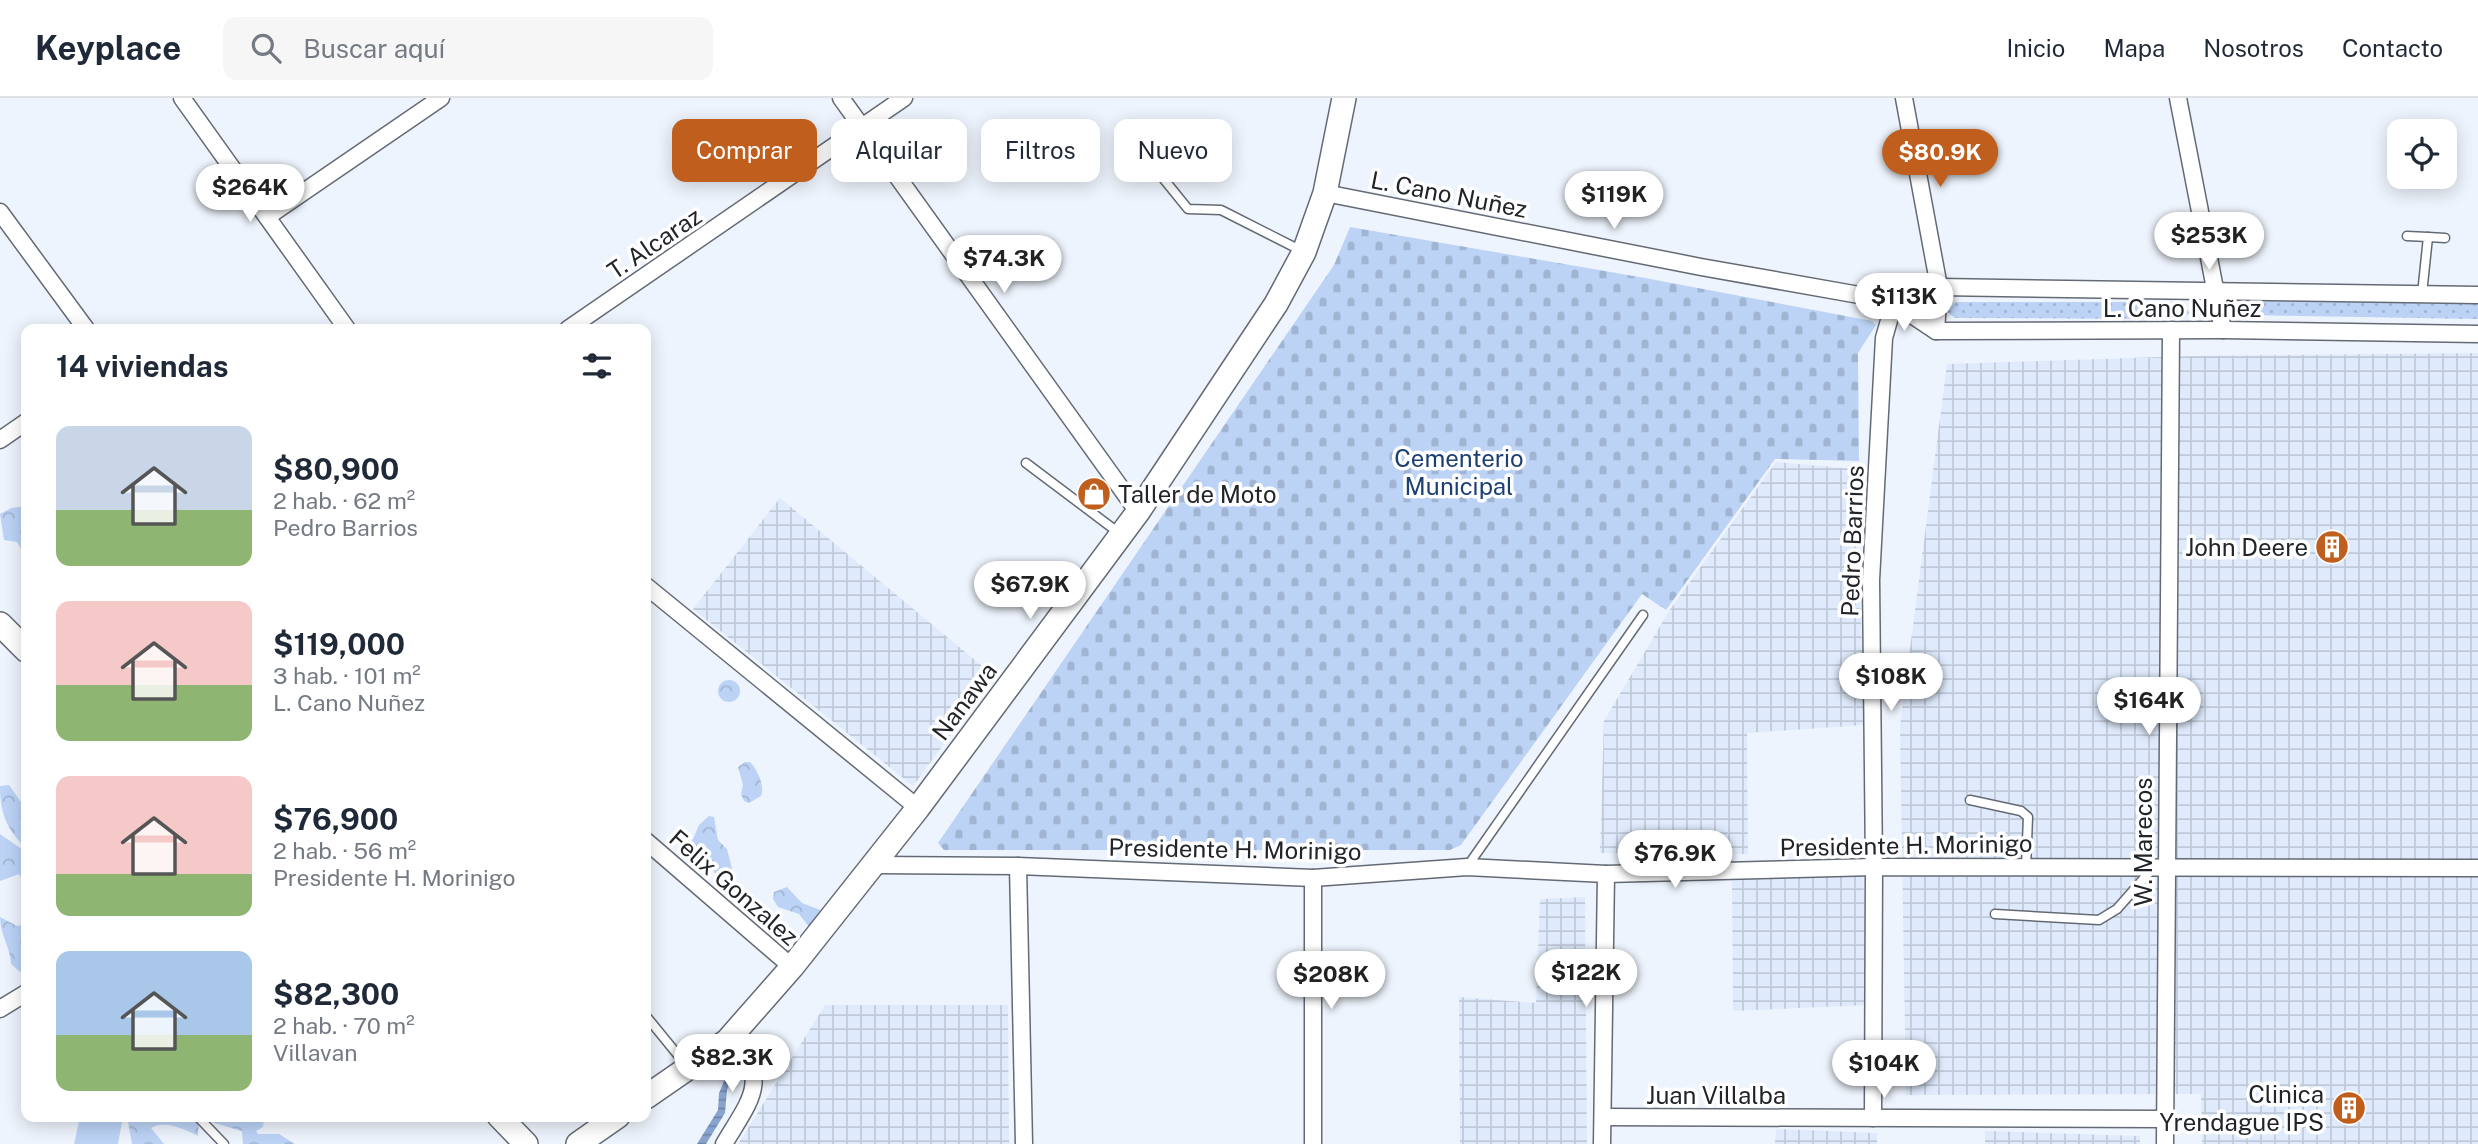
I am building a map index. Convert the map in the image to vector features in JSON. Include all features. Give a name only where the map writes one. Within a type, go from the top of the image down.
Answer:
[{"type":"street","points":[[182,98],[343,324]]},
{"type":"street","points":[[267,217],[441,98]]},
{"type":"street","points":[[841,98],[856,119]]},
{"type":"street","name":"T. Alcaraz","points":[[875,119],[904,98]]},
{"type":"street","name":"Nanawa","points":[[651,1094],[727,1041],[792,967],[874,865],[1138,512],[1276,304],[1304,252],[1325,193],[1344,98]]},
{"type":"street","points":[[1904,98],[1939,288],[1936,331]]},
{"type":"street","points":[[2178,98],[2223,330]]},
{"type":"street","name":"T. Alcaraz","points":[[575,324],[831,150]]},
{"type":"street","points":[[902,182],[1138,512]]},
{"type":"street","name":"L. Cano Nuñez","points":[[1325,193],[1701,267],[1816,285],[1894,303],[1936,331],[2223,330],[2478,334]]},
{"type":"street","points":[[0,212],[82,324]]},
{"type":"street","name":"L. Cano Nuñez","points":[[1894,303],[1939,288],[2478,295]]},
{"type":"street","name":"Pedro Barrios","points":[[1873,1118],[1871,580],[1884,338],[1894,303]]},
{"type":"street","name":"W. Marecos","points":[[2165,1144],[2160,867],[2171,330]]},
{"type":"street","points":[[0,440],[21,425]]},
{"type":"street","points":[[651,590],[918,807]]},
{"type":"street","points":[[0,624],[21,645]]},
{"type":"street","name":"Felix Gonzalez","points":[[651,845],[792,967]]},
{"type":"street","name":"Presidente H. Morinigo","points":[[874,865],[1018,866],[1313,878],[1467,867],[1605,874],[1874,867],[2478,868]]},
{"type":"street","points":[[1018,866],[1024,1144]]},
{"type":"street","points":[[1602,1144],[1605,874]]},
{"type":"street","points":[[1313,878],[1313,1144]]},
{"type":"street","points":[[0,1009],[21,996]]},
{"type":"street","points":[[724,1144],[750,1101],[754,1081],[747,1056],[727,1041]]},
{"type":"street","name":"Juan Villalba","points":[[1603,1117],[2164,1119]]},
{"type":"street","points":[[505,1122],[526,1144]]},
{"type":"street","points":[[578,1144],[609,1122]]},
{"type":"lane","points":[[1166,182],[1188,209],[1221,210],[1304,252]]},
{"type":"lane","points":[[2407,236],[2445,238]]},
{"type":"lane","points":[[2422,294],[2428,237]]},
{"type":"lane","points":[[1026,463],[1121,535]]},
{"type":"lane","points":[[1467,867],[1643,615]]},
{"type":"lane","points":[[1970,800],[2021,811],[2028,817],[2026,867]]},
{"type":"lane","points":[[1995,914],[2099,920],[2117,909],[2160,867]]},
{"type":"lane","points":[[651,1022],[688,1068]]},
{"type":"lane","points":[[203,1122],[225,1144]]},
{"type":"shaded area","points":[[2478,353],[2478,1144],[2202,1144],[2201,1094],[1906,1095],[1900,726],[1947,364],[2192,356]]},
{"type":"shaded area","points":[[1776,462],[1855,469],[1865,725],[1747,733],[1748,854],[1600,853],[1604,721],[1669,611]]},
{"type":"shaded area","points":[[780,498],[994,676],[913,786],[693,609]]},
{"type":"shaded area","points":[[1863,872],[1869,1005],[1733,1011],[1732,879]]},
{"type":"shaded area","points":[[1585,897],[1587,1144],[1460,1144],[1459,997],[1536,1003],[1540,899]]},
{"type":"shaded area","points":[[825,1005],[1008,1005],[1009,1144],[738,1144]]},
{"type":"shaded area","points":[[732,1063],[736,1066],[727,1090],[725,1113],[706,1144],[697,1144],[718,1110],[719,1093]]},
{"type":"shaded area","points":[[1776,1129],[1877,1133],[1877,1144],[1775,1144]]},
{"type":"shaded area","points":[[1985,1131],[2140,1136],[2140,1144],[1985,1144]]},
{"type":"green space","name":"Cementerio Municipal","points":[[1350,227],[1872,321],[1876,325],[1858,353],[1859,461],[1775,459],[1666,610],[1642,594],[1461,845],[1450,850],[944,850],[938,843],[1334,265]]},
{"type":"green space","points":[[2244,301],[2478,303],[2478,319],[2248,315],[2240,310]]},
{"type":"green space","points":[[1955,302],[2183,302],[2189,313],[2184,319],[1955,318],[1947,312]]},
{"type":"green space","points":[[21,507],[21,549],[17,542],[4,540],[0,514]]},
{"type":"green space","points":[[729,680],[737,683],[740,691],[737,699],[729,702],[721,699],[718,691],[721,683]]},
{"type":"green space","points":[[750,762],[756,770],[762,788],[761,796],[749,803],[744,801],[741,794],[743,785],[738,767]]},
{"type":"green space","points":[[9,785],[21,802],[21,842],[9,827],[3,812],[0,786]]},
{"type":"green space","points":[[709,816],[714,817],[718,840],[727,849],[734,876],[731,883],[723,886],[711,867],[696,863],[690,846],[699,825]]},
{"type":"green space","points":[[0,834],[21,849],[21,878],[19,874],[0,881]]},
{"type":"green space","points":[[787,887],[802,903],[823,911],[810,928],[799,914],[778,907],[773,899],[774,892]]},
{"type":"green space","points":[[0,917],[17,926],[21,925],[20,972],[11,964]]},
{"type":"green space","points":[[79,1122],[122,1122],[118,1144],[74,1144]]},
{"type":"green space","points":[[128,1122],[199,1122],[198,1136],[181,1128],[162,1125],[151,1128],[164,1144],[132,1144]]},
{"type":"green space","points":[[264,1122],[263,1127],[256,1131],[258,1134],[279,1134],[295,1144],[243,1144],[242,1131],[214,1123]]},
{"type":"place","name":"Taller de Moto","points":[[1094,494]]},
{"type":"place","name":"John Deere","points":[[2332,547]]},
{"type":"place","name":"Clinica Yrendague IPS","points":[[2349,1108]]}]
